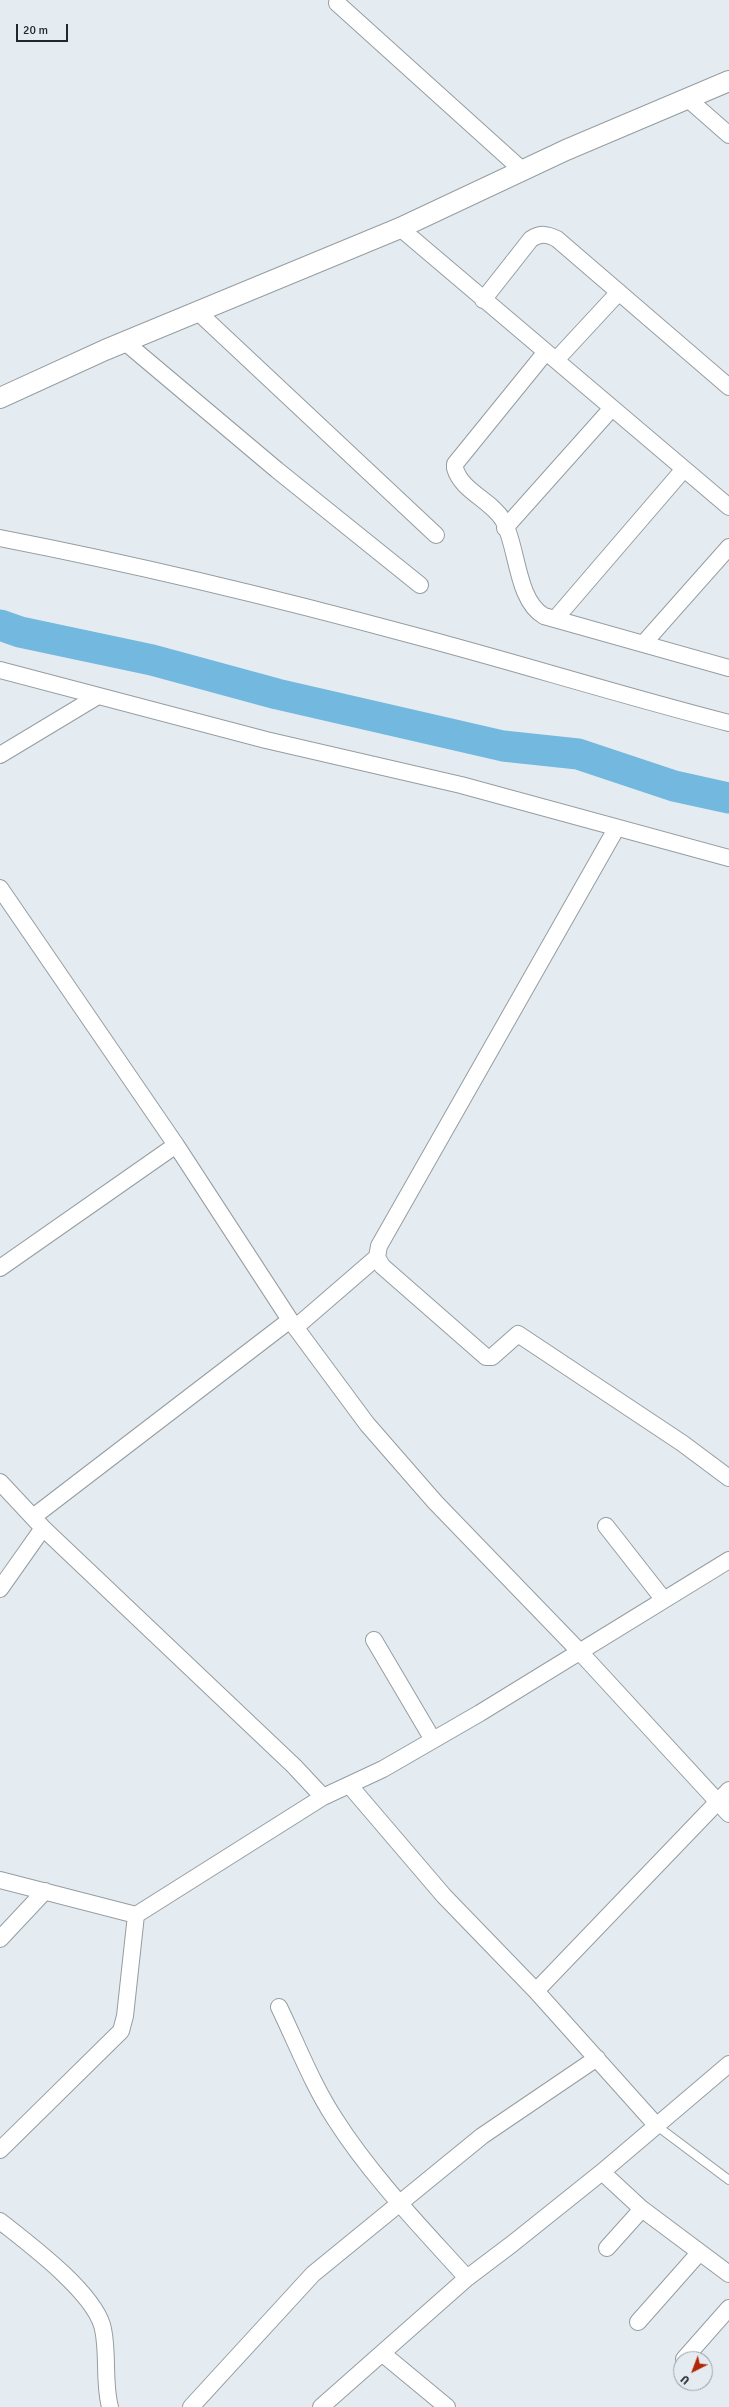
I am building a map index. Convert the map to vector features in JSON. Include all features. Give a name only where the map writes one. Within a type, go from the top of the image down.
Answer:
[{"type":"street","points":[[337,3],[522,170]]},
{"type":"street","points":[[0,398],[124,342],[329,256],[400,228],[522,170],[729,81]]},
{"type":"street","points":[[688,99],[729,135]]},
{"type":"street","points":[[400,228],[483,300],[729,507]]},
{"type":"street","points":[[483,300],[531,239],[539,235],[547,234],[557,239],[729,387]]},
{"type":"street","points":[[619,292],[551,356],[455,464],[456,475],[502,519],[527,597],[535,611],[544,616],[556,618],[729,668]]},
{"type":"street","points":[[198,312],[436,535]]},
{"type":"street","points":[[124,342],[277,470],[420,585]]},
{"type":"street","points":[[506,528],[612,408]]},
{"type":"street","points":[[556,618],[684,469]]},
{"type":"street","points":[[0,538],[216,583],[414,635],[645,701],[729,723]]},
{"type":"street","points":[[643,644],[729,547]]},
{"type":"street","points":[[0,670],[266,740],[461,785],[729,858]]},
{"type":"street","points":[[0,755],[98,696]]},
{"type":"street","points":[[616,828],[379,1246],[377,1257],[382,1266],[486,1358],[492,1357],[518,1334],[682,1443],[729,1478]]},
{"type":"street","points":[[0,888],[176,1145],[293,1323],[367,1424],[435,1502],[580,1652],[729,1814]]},
{"type":"street","points":[[0,1268],[176,1145]]},
{"type":"street","points":[[0,1589],[38,1523],[377,1257]]},
{"type":"street","points":[[0,1482],[38,1523],[272,1744],[324,1797]]},
{"type":"street","points":[[606,1526],[664,1600]]},
{"type":"street","points":[[0,1880],[136,1915],[324,1797],[350,1786],[433,1740],[729,1560]]},
{"type":"street","points":[[374,1640],[433,1740]]},
{"type":"street","points":[[350,1786],[444,1896],[536,1991],[657,2126]]},
{"type":"street","points":[[536,1991],[729,1790]]},
{"type":"street","points":[[0,1939],[45,1891]]},
{"type":"street","points":[[0,2150],[116,2038],[121,2031],[125,2016],[136,1915]]},
{"type":"street","points":[[279,2007],[334,2118],[359,2154],[400,2204],[467,2278]]},
{"type":"street","points":[[191,2407],[313,2274],[482,2136],[597,2058]]},
{"type":"street","points":[[321,2407],[383,2354],[467,2278],[602,2172],[729,2064]]},
{"type":"street","points":[[602,2172],[642,2209],[729,2274]]},
{"type":"street","points":[[608,2248],[642,2209]]},
{"type":"street","points":[[0,2221],[35,2250],[86,2298],[95,2310],[102,2326],[107,2392],[110,2407]]},
{"type":"street","points":[[638,2322],[699,2253]]},
{"type":"street","points":[[691,2351],[729,2308]]},
{"type":"street","points":[[383,2354],[447,2407]]},
{"type":"lane","points":[[657,2126],[729,2180]]},
{"type":"waterway","points":[[0,625],[20,632],[152,660],[277,694],[503,746],[578,754],[674,786],[729,798]]}]
